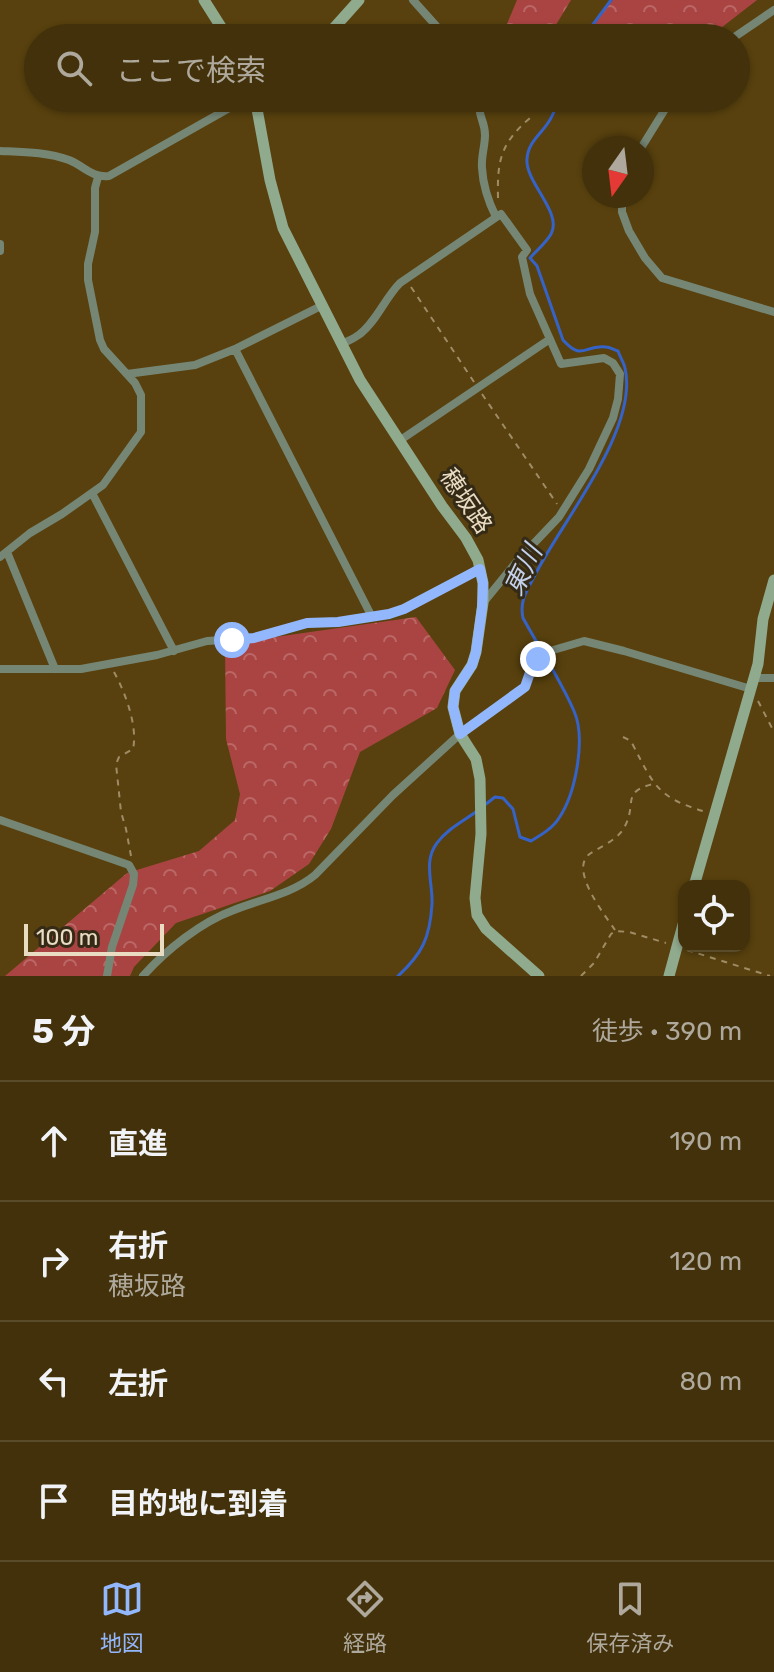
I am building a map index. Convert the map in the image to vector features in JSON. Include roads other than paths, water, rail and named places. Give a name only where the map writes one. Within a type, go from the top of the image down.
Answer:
[{"type":"main road","points":[[204,0],[219,24]]},
{"type":"main road","points":[[338,24],[359,0]]},
{"type":"main road","name":"穂坂路","points":[[258,112],[270,180],[283,228],[360,380],[478,560],[483,603],[476,652],[472,665],[455,691],[453,707],[460,734],[476,759],[480,779],[477,915],[486,929],[539,976]]},
{"type":"main road","points":[[696,880],[758,664],[763,619],[774,580]]},
{"type":"main road","points":[[669,976],[678,943]]},
{"type":"street","points":[[413,0],[434,24]]},
{"type":"street","points":[[750,26],[774,10]]},
{"type":"street","points":[[0,151],[50,155],[70,161],[98,177],[109,176],[222,112]]},
{"type":"street","points":[[479,112],[485,132],[482,166],[486,196],[527,250],[522,257],[530,294],[561,364],[604,358],[613,363],[620,374],[618,399],[607,433],[589,469],[562,512],[483,603]]},
{"type":"street","points":[[648,136],[663,112]]},
{"type":"street","points":[[55,669],[4,554],[103,485],[141,432],[141,395],[135,383],[104,349],[88,280],[98,177]]},
{"type":"street","points":[[622,208],[629,231],[645,258],[662,278],[774,312]]},
{"type":"street","points":[[342,344],[359,335],[392,291],[406,279],[498,215]]},
{"type":"street","points":[[0,244],[0,251]]},
{"type":"street","points":[[127,374],[195,365],[235,349],[323,305]]},
{"type":"street","points":[[399,441],[550,339]]},
{"type":"street","points":[[235,349],[372,617]]},
{"type":"street","points":[[92,493],[174,651]]},
{"type":"street","points":[[0,669],[81,669],[174,651],[207,641],[254,638],[307,623],[372,617],[404,609],[480,569]]},
{"type":"street","points":[[143,976],[155,963],[214,918],[304,883],[315,875],[393,795],[460,734],[525,687],[533,664],[550,651],[584,641],[751,687],[774,678]]},
{"type":"street","points":[[0,820],[129,865],[134,874],[133,885],[112,947],[107,976]]},
{"type":"waterway","name":"東川","points":[[593,24],[611,0]]},
{"type":"waterway","name":"東川","points":[[486,804],[495,797],[503,798],[513,809],[520,837],[531,841],[556,822],[570,795],[579,750],[577,722],[563,687],[523,618],[522,606],[548,551],[610,446],[621,418],[626,392],[625,368],[618,351],[608,347],[580,351],[563,340],[537,266],[530,258],[549,237],[553,226],[548,207],[528,168],[528,152],[554,112]]},
{"type":"waterway","name":"東川","points":[[398,976],[419,953],[427,936],[432,904],[430,857],[433,850],[446,834],[477,811]]}]
